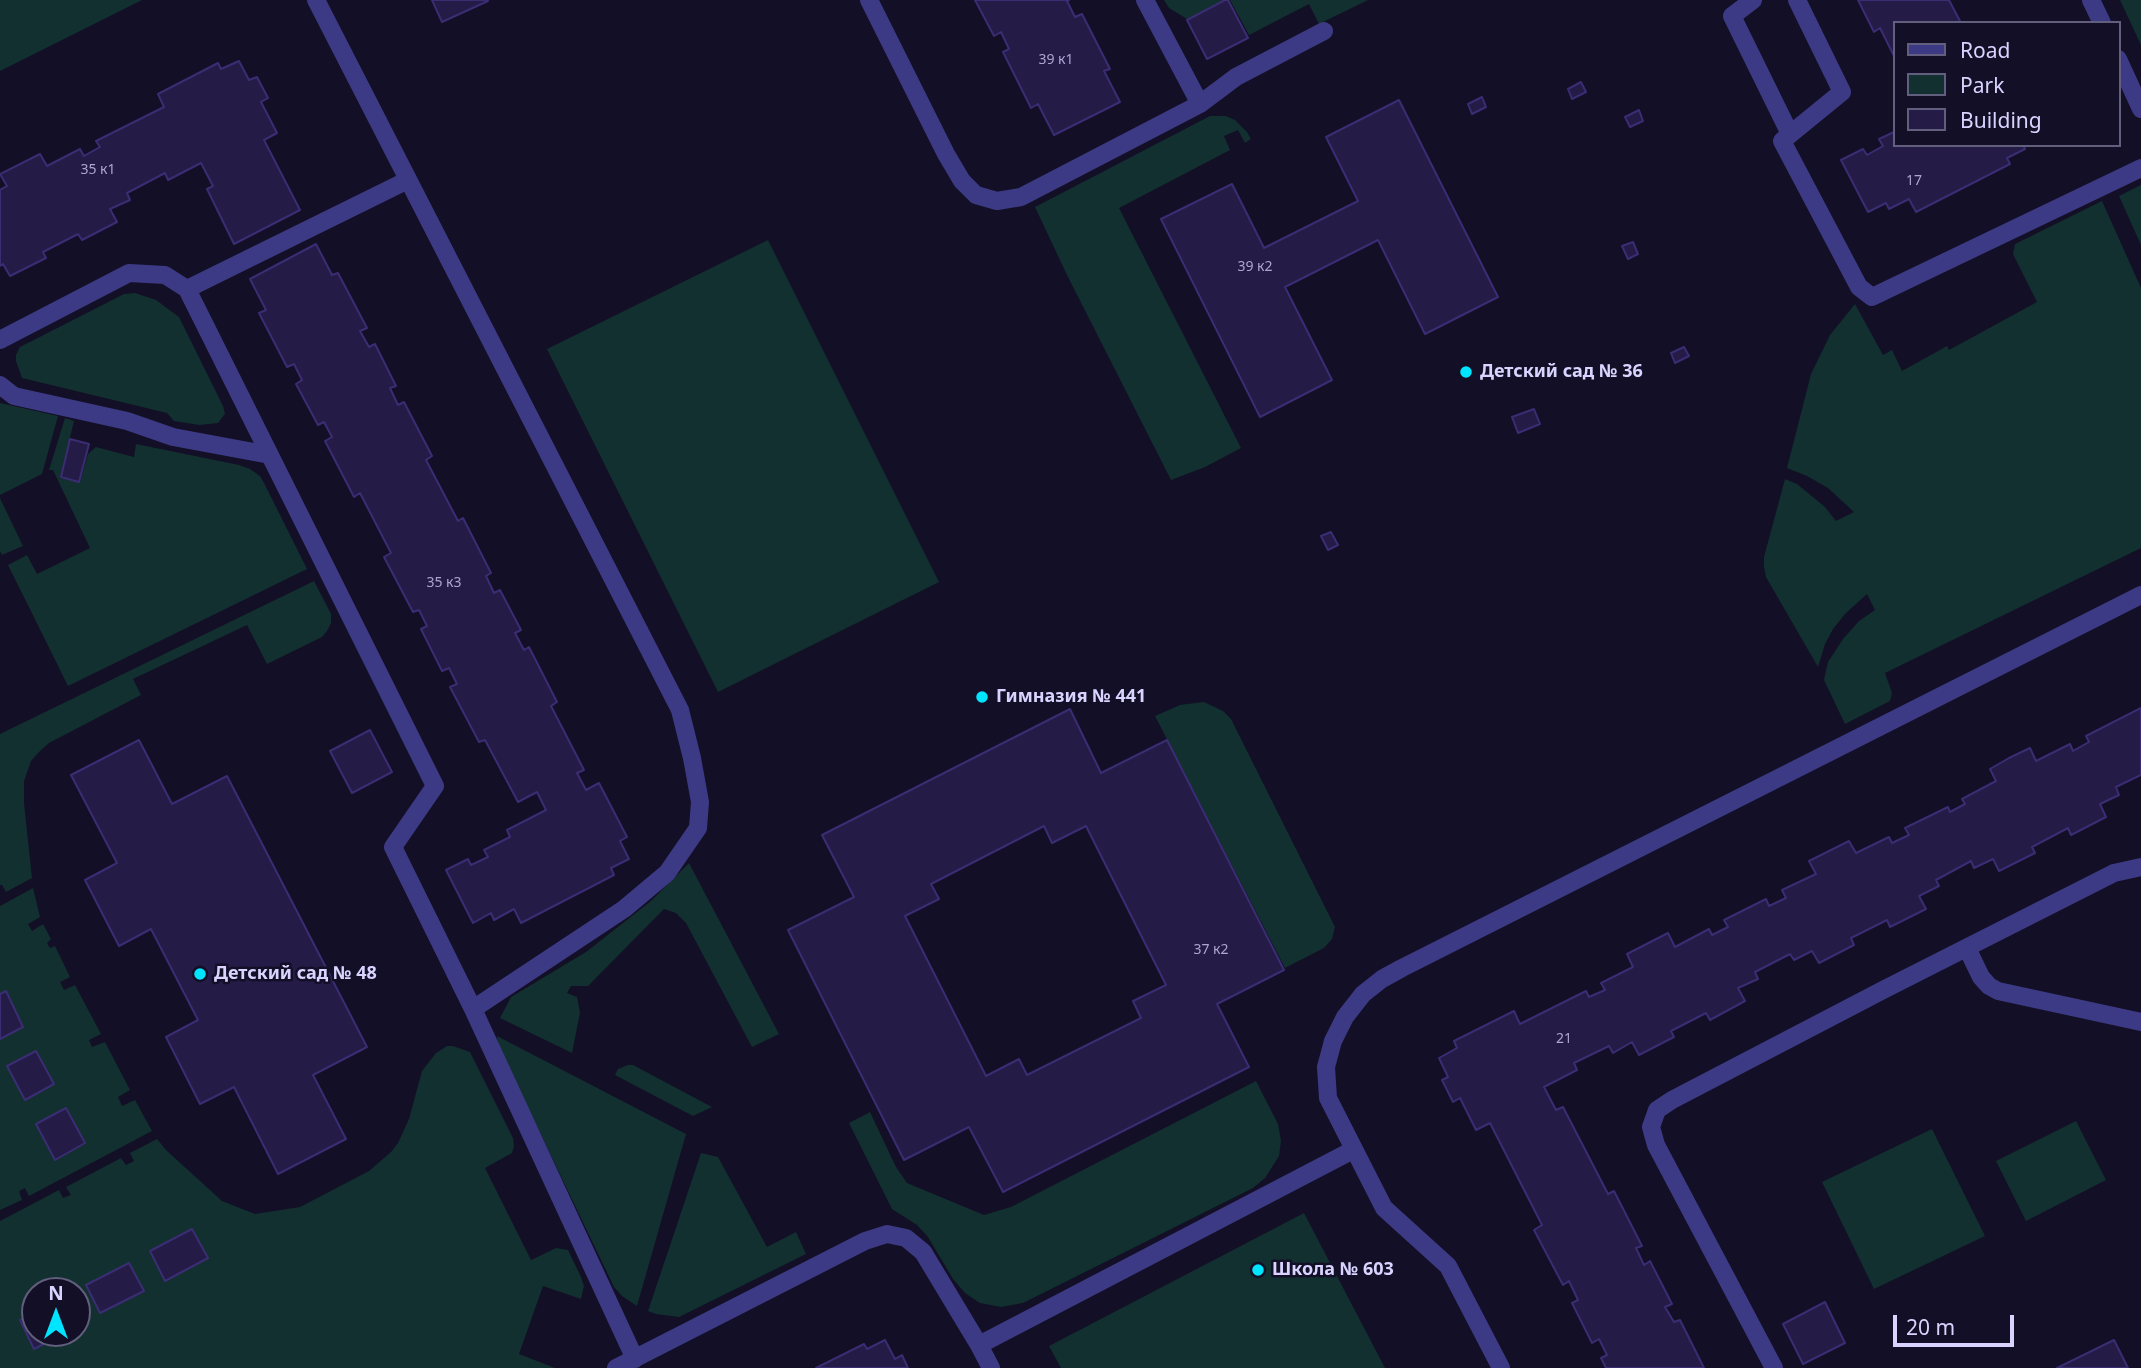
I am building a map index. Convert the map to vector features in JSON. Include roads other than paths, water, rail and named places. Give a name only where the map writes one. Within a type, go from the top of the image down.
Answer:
[{"type":"street","points":[[316,0],[680,710],[700,802],[698,828],[667,873],[624,909],[473,1009]]},
{"type":"street","points":[[869,0],[962,181],[976,195],[997,201],[1021,197],[1200,104],[1236,77],[1324,31]]},
{"type":"street","points":[[1146,0],[1200,104]]},
{"type":"street","points":[[1753,0],[1732,16],[1790,134]]},
{"type":"street","points":[[1797,0],[1842,92],[1782,141],[1858,287],[1872,297],[2141,168]]},
{"type":"street","points":[[2091,0],[2101,21]]},
{"type":"street","points":[[2120,63],[2141,109]]},
{"type":"street","points":[[187,289],[408,180]]},
{"type":"street","points":[[0,340],[129,273],[165,275],[187,289],[435,786],[393,847],[473,1009],[635,1359]]},
{"type":"street","points":[[0,385],[14,396],[127,421],[173,437],[270,455]]},
{"type":"street","points":[[1501,1368],[1448,1266],[1384,1208],[1328,1098],[1326,1067],[1333,1041],[1345,1017],[1363,994],[1382,979],[2141,596]]},
{"type":"street","points":[[1774,1368],[1656,1145],[1651,1127],[1657,1110],[1684,1093],[2114,873],[2141,867]]},
{"type":"street","points":[[1967,948],[1981,976],[1989,986],[1998,991],[2141,1022]]},
{"type":"street","points":[[979,1345],[1353,1150]]},
{"type":"street","points":[[616,1368],[865,1241],[887,1234],[906,1238],[923,1252],[990,1368]]},
{"type":"place","name":"Детский сад № 36","points":[[1466,372]]},
{"type":"place","name":"Гимназия № 441","points":[[982,697]]},
{"type":"place","name":"Детский сад № 48","points":[[200,974]]},
{"type":"place","name":"Школа № 603","points":[[1258,1270]]}]
